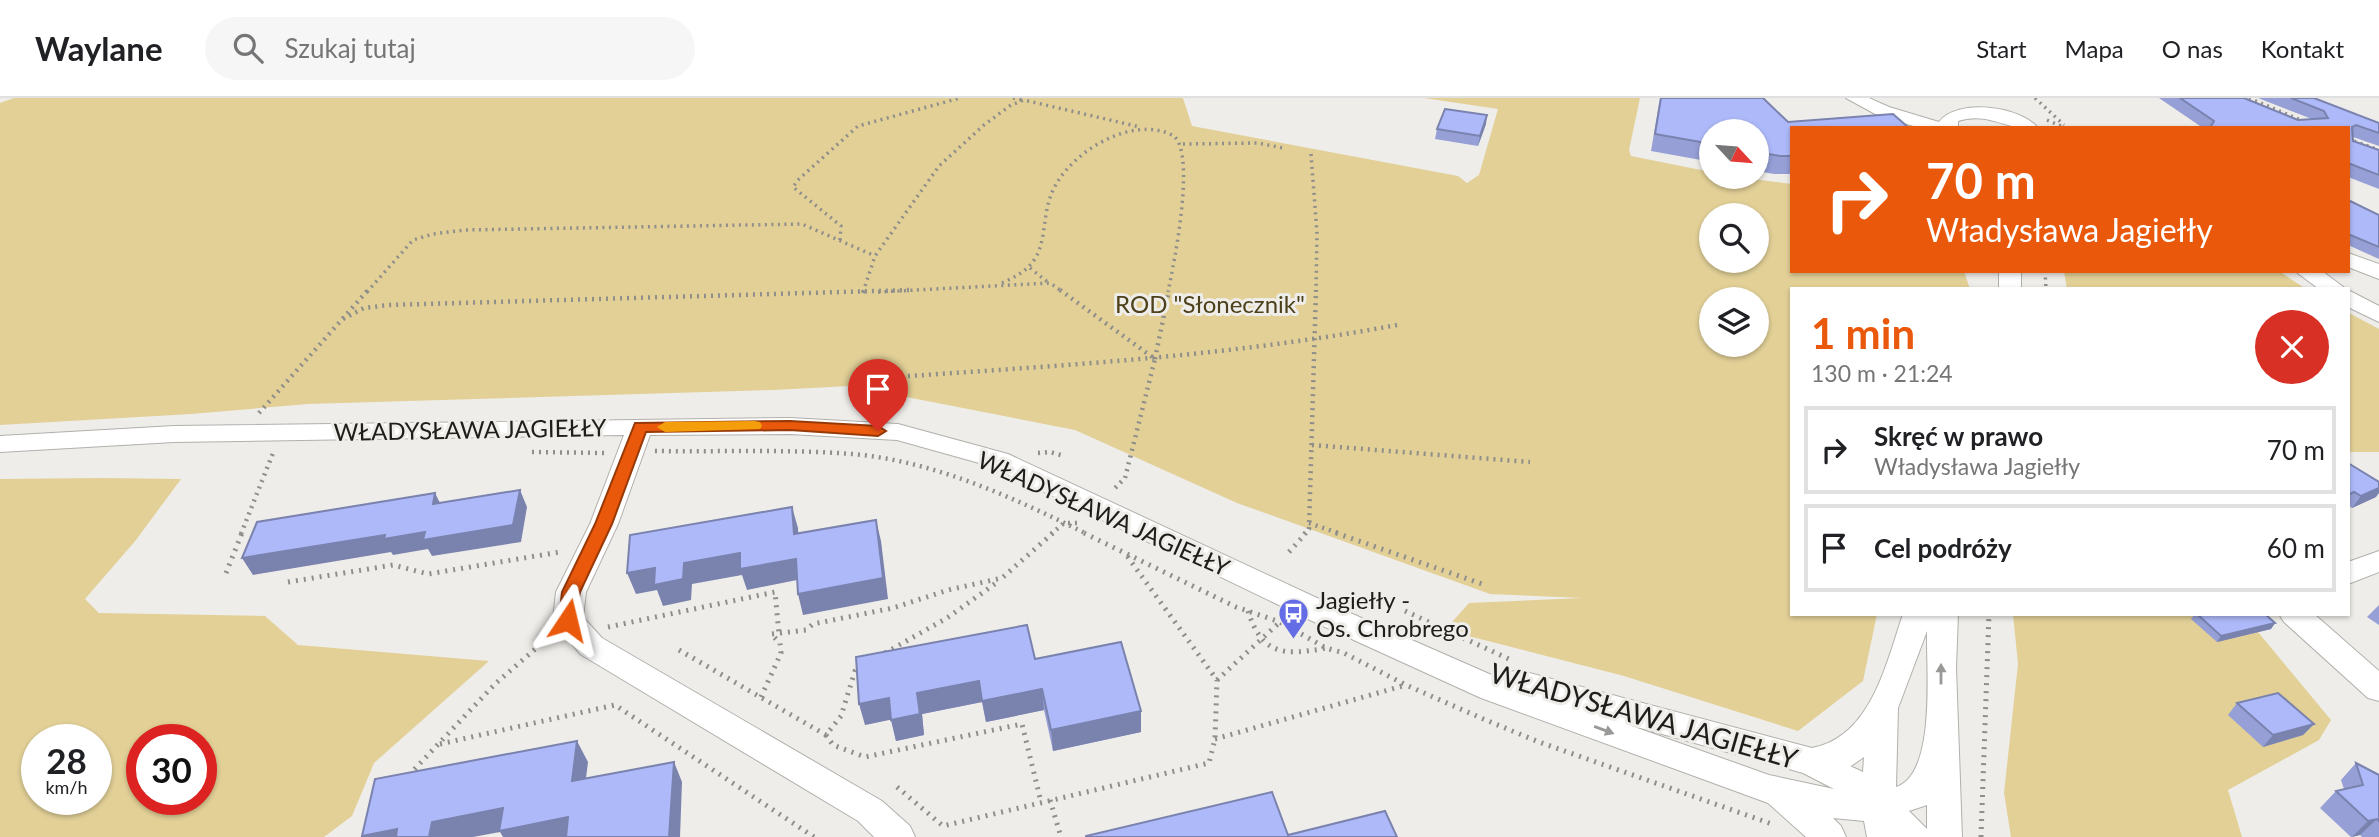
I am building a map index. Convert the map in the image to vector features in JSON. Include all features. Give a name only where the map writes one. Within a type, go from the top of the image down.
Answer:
[{"type":"street","points":[[1855,98],[1877,109],[1899,115],[1952,121],[1990,114],[2026,126]]},
{"type":"street","points":[[1952,121],[1979,104],[1981,98]]},
{"type":"street","points":[[2001,98],[2005,111],[2026,126]]},
{"type":"street","points":[[2350,260],[2379,272]]},
{"type":"street","points":[[2309,273],[2332,287]]},
{"type":"street","points":[[2350,298],[2379,315]]},
{"type":"street","name":"WŁADYSŁAWA JAGIEŁŁY","points":[[0,444],[174,434],[640,427],[790,426],[898,432],[999,460],[1359,630],[1492,688],[1768,789],[1845,806],[1882,822]]},
{"type":"street","points":[[640,427],[604,524],[571,592],[568,620],[591,646],[870,811],[898,837]]},
{"type":"street","points":[[2350,573],[2379,561]]},
{"type":"street","points":[[1812,762],[1841,755],[1861,740],[1882,707],[1901,664],[1917,616]]},
{"type":"street","points":[[1943,616],[1945,837]]},
{"type":"street","points":[[2296,616],[2379,689]]},
{"type":"street","name":"WŁADYSŁAWA JAGIEŁŁY","points":[[1359,630],[1401,640],[1501,677],[1812,762],[1854,784],[1882,822]]},
{"type":"street","points":[[1882,707],[1882,822],[1914,837]]},
{"type":"street","name":"WŁADYSŁAWA JAGIEŁŁY","points":[[1882,822],[1918,794],[1930,776],[1942,734]]},
{"type":"street","points":[[1768,789],[1803,811],[1829,837]]},
{"type":"path","points":[[840,240],[841,226],[793,187],[799,179],[858,126],[960,98]]},
{"type":"path","points":[[1013,98],[1175,135],[1183,144],[1181,230],[1125,478]]},
{"type":"path","points":[[2035,98],[2065,126]]},
{"type":"path","points":[[2249,98],[2310,124]]},
{"type":"path","points":[[863,293],[875,256],[939,166],[984,125],[1024,100]]},
{"type":"path","points":[[998,284],[1019,276],[1030,268],[1038,254],[1050,194],[1059,178],[1093,148],[1118,134],[1145,128]]},
{"type":"path","points":[[2350,140],[2379,150]]},
{"type":"path","points":[[1183,144],[1258,143],[1283,148]]},
{"type":"path","points":[[1289,552],[1309,529],[1317,233],[1311,154]]},
{"type":"path","points":[[253,419],[413,240],[445,232],[802,224],[875,256]]},
{"type":"path","points":[[1030,268],[1154,359]]},
{"type":"path","points":[[343,319],[364,308],[389,305],[863,293],[1050,283]]},
{"type":"path","points":[[880,378],[1154,359],[1316,340],[1397,325]]},
{"type":"path","points":[[1312,445],[1530,462]]},
{"type":"path","points":[[226,573],[273,452]]},
{"type":"path","points":[[878,657],[947,618],[1002,578],[1064,523]]},
{"type":"path","points":[[1309,523],[1485,585]]},
{"type":"path","points":[[288,582],[393,565],[428,574],[560,552]]},
{"type":"path","points":[[897,787],[943,826],[1209,763],[1215,739],[1217,680],[1125,554]]},
{"type":"path","points":[[761,697],[780,653],[780,643],[772,634],[806,630],[813,624],[893,608],[948,590],[1002,578]]},
{"type":"path","points":[[604,628],[775,592],[779,634]]},
{"type":"path","points":[[1326,648],[1304,653],[1285,652],[1255,633],[1247,611],[1279,622],[1326,648],[1344,653],[1406,685],[1539,742],[1762,821],[1782,831]]},
{"type":"path","points":[[1981,837],[1989,616]]},
{"type":"path","points":[[1217,680],[1279,622]]},
{"type":"path","points":[[400,783],[495,684],[548,638]]},
{"type":"path","points":[[679,650],[827,735],[833,745],[847,753],[865,757],[1022,724],[1041,802]]},
{"type":"path","points":[[827,735],[841,716],[855,671],[867,664]]},
{"type":"path","points":[[1215,739],[1406,685]]},
{"type":"path","points":[[440,744],[615,705],[814,837]]},
{"type":"path","points":[[1050,800],[1061,837]]},
{"type":"green space","name":"ROD \"Słonecznik\"","points":[[14,98],[1183,98],[1192,126],[1458,176],[1467,183],[1479,175],[1498,109],[1424,98],[1640,98],[1629,150],[1631,156],[1699,170],[1699,189],[1769,189],[1769,181],[1790,184],[1790,273],[1965,273],[1969,287],[1790,287],[1790,616],[1877,616],[1863,681],[1798,731],[1624,676],[1445,630],[1469,603],[1582,598],[1490,594],[1237,503],[1075,430],[850,386],[308,404],[0,425],[0,103]]},
{"type":"green space","points":[[2064,273],[2282,273],[2303,287],[2067,287]]},
{"type":"green space","points":[[2350,314],[2379,329],[2379,452],[2350,452]]},
{"type":"green space","points":[[0,479],[181,479],[136,540],[85,599],[99,613],[265,616],[298,645],[489,661],[374,763],[352,816],[324,837],[0,837]]},
{"type":"green space","points":[[2013,616],[2245,616],[2331,720],[2319,740],[2228,790],[2242,837],[2011,837],[2004,793],[2018,664]]},
{"type":"building","points":[[1661,98],[1763,98],[1788,122],[1893,114],[1907,126],[1790,126],[1790,156],[1780,156],[1769,154],[1769,119],[1699,119],[1699,142],[1655,134]]},
{"type":"building","points":[[2180,98],[2244,98],[2298,120],[2328,118],[2324,111],[2291,98],[2314,98],[2379,123],[2379,133],[2356,125],[2352,127],[2353,141],[2379,150],[2379,175],[2350,164],[2350,126],[2211,126],[2214,121]]},
{"type":"building","points":[[1445,109],[1487,115],[1480,136],[1437,129]]},
{"type":"building","points":[[2350,201],[2379,215],[2379,247],[2350,235]]},
{"type":"building","points":[[2350,464],[2379,482],[2379,488],[2361,496],[2354,492],[2350,494]]},
{"type":"building","points":[[520,490],[513,525],[423,540],[425,532],[384,539],[385,535],[242,558],[257,522],[435,493],[433,504]]},
{"type":"building","points":[[792,507],[794,534],[876,520],[883,578],[798,594],[796,559],[740,569],[740,553],[684,563],[683,579],[654,585],[655,568],[627,573],[630,535]]},
{"type":"building","points":[[2199,616],[2267,616],[2275,623],[2221,636]]},
{"type":"building","points":[[1027,625],[1035,659],[1121,642],[1141,711],[1051,730],[1042,689],[982,701],[979,681],[917,693],[920,714],[891,720],[889,698],[859,704],[856,657]]},
{"type":"building","points":[[2278,693],[2314,724],[2273,735],[2237,703]]},
{"type":"building","points":[[577,741],[572,781],[674,762],[669,837],[566,837],[568,817],[499,831],[503,808],[432,822],[429,837],[396,837],[397,829],[362,836],[375,779]]},
{"type":"building","points":[[2356,763],[2379,775],[2379,821],[2368,821],[2336,791],[2363,785]]},
{"type":"building","points":[[1272,792],[1288,835],[1385,811],[1397,837],[1086,837],[1086,836]]},
{"type":"slow traffic","points":[[665,427],[754,426]]},
{"type":"place","name":"Jagiełły - Os. Chrobrego","points":[[1293,640]]},
{"type":"route","points":[[568,620],[571,592],[604,524],[640,427],[790,426],[878,431]]}]
